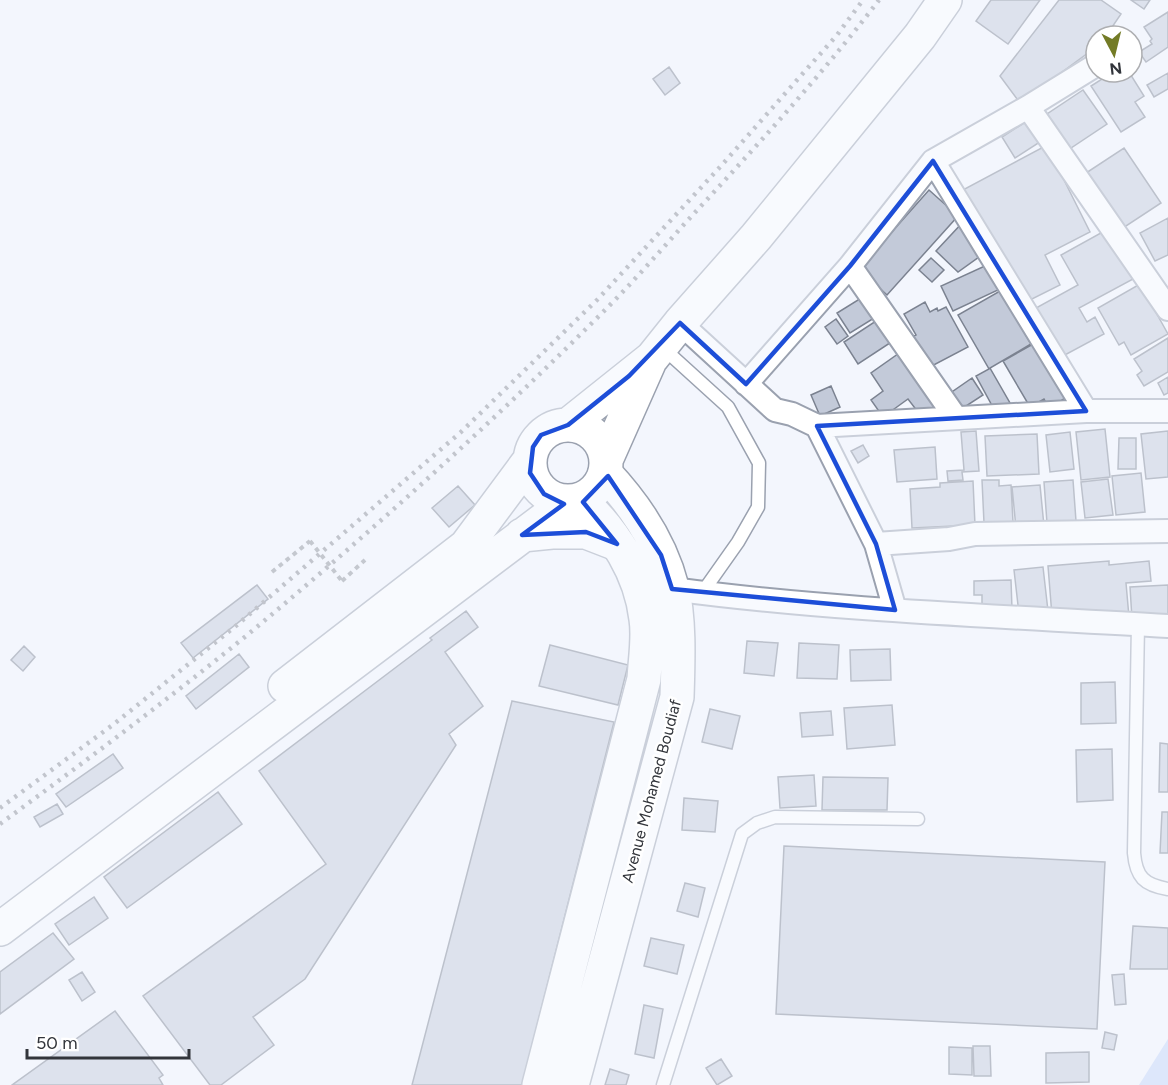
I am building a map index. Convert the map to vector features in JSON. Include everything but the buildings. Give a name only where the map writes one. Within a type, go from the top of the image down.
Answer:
[{"type":"main road","points":[[568,425],[664,342],[756,237],[920,36],[945,0]]},
{"type":"main road","points":[[0,929],[522,535],[574,501],[591,494],[600,484],[606,466],[664,342]]},
{"type":"main road","points":[[0,907],[466,546],[529,461],[533,447],[541,435],[554,427],[568,425],[582,428],[595,436],[603,448],[606,466]]},
{"type":"main road","points":[[529,461],[530,473],[544,494],[555,500],[574,501]]},
{"type":"main road","name":"Avenue Mohamed Boudiaf","points":[[572,1085],[677,697],[678,651],[687,591],[661,555],[606,466]]},
{"type":"main road","name":"Avenue Mohamed Boudiaf","points":[[539,1085],[644,680],[646,620],[635,575],[607,527],[574,501]]},
{"type":"main road","points":[[522,535],[586,532],[617,544]]},
{"type":"street","points":[[746,384],[850,266],[933,161],[1084,72]]},
{"type":"street","points":[[1028,107],[1168,309]]},
{"type":"street","points":[[933,161],[1086,411]]},
{"type":"street","points":[[850,266],[956,418]]},
{"type":"street","points":[[664,342],[746,384],[775,410],[792,414],[817,426],[1086,411],[1168,411]]},
{"type":"street","points":[[817,426],[876,544],[895,610]]},
{"type":"street","points":[[876,544],[949,539],[975,534],[1168,531]]},
{"type":"street","points":[[687,591],[745,599],[895,610],[1168,626]]},
{"type":"lane","points":[[664,342],[728,406],[759,463],[758,507],[738,542],[687,591]]},
{"type":"lane","points":[[1138,624],[1134,853],[1136,869],[1143,879],[1154,887],[1168,889]]},
{"type":"lane","points":[[663,1085],[742,834],[757,823],[775,817],[918,819]]},
{"type":"path","points":[[272,572],[310,541],[342,581],[365,560]]},
{"type":"highlighted area","points":[[933,161],[1086,411],[817,426],[876,544],[895,610],[672,589],[661,555],[608,476],[583,502],[617,544],[586,532],[522,535],[564,504],[544,494],[530,473],[533,447],[541,435],[568,425],[629,376],[680,323],[746,384],[850,266]]},
{"type":"shaded area","points":[[1168,1039],[1168,1085],[1139,1085]]},
{"type":"railway","points":[[0,808],[114,724],[237,625],[461,432],[597,300],[720,167],[837,35],[863,0]]},
{"type":"railway","points":[[0,824],[124,732],[246,636],[384,518],[474,436],[563,352],[637,276],[786,112],[879,0]]}]
